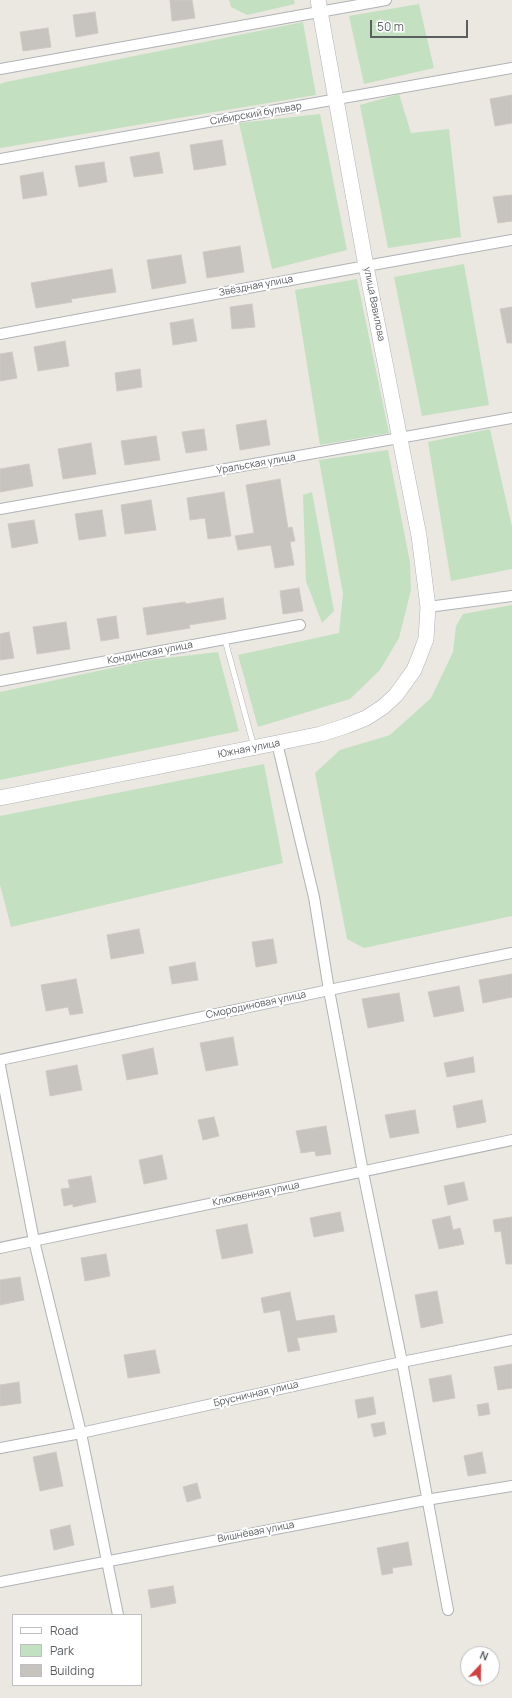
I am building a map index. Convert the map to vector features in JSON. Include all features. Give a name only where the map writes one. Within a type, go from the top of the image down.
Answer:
[{"type":"street","points":[[0,69],[319,5],[386,0]]},
{"type":"street","name":"улица Вавилова","points":[[319,5],[366,266],[401,438],[420,543],[428,607]]},
{"type":"street","name":"Сибирский бульвар","points":[[0,159],[512,68]]},
{"type":"street","name":"Звёздная улица","points":[[0,334],[512,240]]},
{"type":"street","name":"Уральская улица","points":[[0,510],[512,418]]},
{"type":"street","points":[[428,607],[512,596]]},
{"type":"street","name":"Южная улица","points":[[0,798],[321,734],[366,718],[383,707],[396,695],[416,665],[426,638],[428,607]]},
{"type":"street","name":"Кондинская улица","points":[[0,682],[300,626]]},
{"type":"street","points":[[277,743],[314,897],[329,990],[363,1172],[402,1362],[426,1500],[448,1610]]},
{"type":"street","name":"Смородиновая улица","points":[[0,1060],[329,990],[512,953]]},
{"type":"street","points":[[0,1066],[34,1241],[81,1433],[118,1614]]},
{"type":"street","name":"Клюквенная улица","points":[[0,1248],[512,1140]]},
{"type":"street","name":"Брусничная улица","points":[[0,1448],[81,1433],[402,1362],[512,1340]]},
{"type":"street","name":"Вишнёвая улица","points":[[0,1582],[426,1500],[512,1486]]},
{"type":"lane","points":[[225,640],[255,748]]},
{"type":"green space","points":[[229,0],[294,0],[295,4],[247,15],[231,7]]},
{"type":"green space","points":[[419,4],[434,68],[364,84],[349,16]]},
{"type":"green space","points":[[303,22],[316,95],[0,148],[0,84]]},
{"type":"green space","points":[[399,94],[411,133],[449,129],[461,237],[388,248],[360,105]]},
{"type":"green space","points":[[320,114],[347,250],[272,269],[239,123]]},
{"type":"green space","points":[[464,264],[489,405],[422,416],[394,277]]},
{"type":"green space","points":[[357,279],[389,433],[320,445],[295,290]]},
{"type":"green space","points":[[490,429],[512,527],[512,569],[451,581],[428,442]]},
{"type":"green space","points":[[388,450],[410,562],[411,590],[399,638],[380,670],[350,699],[258,727],[238,655],[339,633],[343,594],[319,460]]},
{"type":"green space","points":[[312,492],[334,611],[322,623],[306,581],[303,495]]},
{"type":"green space","points":[[512,605],[512,916],[364,948],[347,939],[315,773],[340,750],[390,735],[431,698],[453,652],[456,626],[463,614]]},
{"type":"green space","points":[[218,652],[239,731],[0,780],[0,692],[149,660]]},
{"type":"green space","points":[[264,764],[283,863],[11,927],[0,885],[0,816]]},
{"type":"building","points":[[170,0],[192,0],[195,18],[172,21]]},
{"type":"building","points":[[95,12],[98,33],[76,37],[73,15]]},
{"type":"building","points":[[48,28],[51,47],[23,51],[20,32]]},
{"type":"building","points":[[512,95],[512,123],[495,126],[490,99]]},
{"type":"building","points":[[222,140],[226,165],[194,170],[190,145]]},
{"type":"building","points":[[159,152],[163,173],[134,177],[130,157]]},
{"type":"building","points":[[104,162],[107,182],[79,187],[75,166]]},
{"type":"building","points":[[43,172],[47,195],[23,199],[20,176]]},
{"type":"building","points":[[512,195],[512,221],[498,223],[493,197]]},
{"type":"building","points":[[240,246],[244,272],[207,278],[203,252]]},
{"type":"building","points":[[181,255],[186,283],[152,289],[147,260]]},
{"type":"building","points":[[112,269],[116,292],[71,299],[72,302],[36,308],[31,283]]},
{"type":"building","points":[[252,304],[255,327],[232,329],[230,307]]},
{"type":"building","points":[[512,307],[512,343],[507,343],[500,309]]},
{"type":"building","points":[[193,319],[197,341],[173,345],[170,323]]},
{"type":"building","points":[[65,341],[69,366],[38,371],[34,347]]},
{"type":"building","points":[[12,352],[17,378],[0,381],[0,354]]},
{"type":"building","points":[[140,369],[142,387],[117,391],[115,373]]},
{"type":"building","points":[[266,420],[270,445],[240,450],[236,425]]},
{"type":"building","points":[[204,429],[207,450],[186,453],[182,432]]},
{"type":"building","points":[[156,436],[160,460],[125,465],[121,441]]},
{"type":"building","points":[[91,443],[96,474],[63,479],[58,449]]},
{"type":"building","points":[[29,464],[33,486],[0,492],[0,469]]},
{"type":"building","points":[[280,479],[288,528],[292,527],[295,541],[290,542],[294,565],[275,568],[271,545],[238,550],[235,536],[254,533],[246,485]]},
{"type":"building","points":[[224,492],[231,536],[208,539],[205,518],[190,520],[187,498]]},
{"type":"building","points":[[151,500],[156,530],[125,534],[121,505]]},
{"type":"building","points":[[102,510],[106,536],[79,540],[75,514]]},
{"type":"building","points":[[34,520],[38,543],[12,548],[8,524]]},
{"type":"building","points":[[299,588],[303,611],[283,614],[280,591]]},
{"type":"building","points":[[223,598],[226,619],[189,625],[190,628],[147,635],[143,608],[185,602],[186,604]]},
{"type":"building","points":[[116,616],[119,638],[101,641],[97,619]]},
{"type":"building","points":[[66,622],[70,649],[37,654],[33,627]]},
{"type":"building","points":[[9,632],[14,658],[0,660],[0,634]]},
{"type":"building","points":[[139,929],[144,953],[111,959],[107,935]]},
{"type":"building","points":[[273,939],[277,963],[256,967],[252,942]]},
{"type":"building","points":[[195,962],[198,980],[172,984],[169,967]]},
{"type":"building","points":[[512,974],[512,997],[483,1003],[479,980]]},
{"type":"building","points":[[76,979],[83,1013],[70,1015],[68,1007],[46,1011],[41,985]]},
{"type":"building","points":[[459,986],[464,1011],[434,1017],[428,992]]},
{"type":"building","points":[[399,993],[404,1021],[368,1028],[362,999]]},
{"type":"building","points":[[233,1037],[238,1065],[206,1071],[200,1043]]},
{"type":"building","points":[[153,1048],[158,1074],[127,1080],[122,1055]]},
{"type":"building","points":[[473,1057],[475,1072],[447,1077],[444,1063]]},
{"type":"building","points":[[77,1065],[82,1090],[50,1096],[46,1071]]},
{"type":"building","points":[[482,1100],[486,1122],[457,1128],[453,1106]]},
{"type":"building","points":[[415,1110],[419,1133],[390,1138],[385,1115]]},
{"type":"building","points":[[214,1117],[219,1136],[203,1140],[198,1120]]},
{"type":"building","points":[[326,1126],[331,1154],[316,1156],[315,1151],[301,1153],[296,1131]]},
{"type":"building","points":[[162,1155],[167,1179],[144,1184],[139,1160]]},
{"type":"building","points":[[91,1176],[96,1202],[73,1207],[73,1204],[64,1206],[61,1189],[70,1188],[68,1180]]},
{"type":"building","points":[[464,1182],[468,1200],[448,1205],[444,1186]]},
{"type":"building","points":[[340,1212],[344,1231],[314,1237],[310,1218]]},
{"type":"building","points":[[450,1216],[453,1230],[460,1228],[464,1244],[439,1249],[432,1220]]},
{"type":"building","points":[[512,1217],[512,1264],[506,1264],[501,1231],[495,1232],[493,1220]]},
{"type":"building","points":[[247,1224],[253,1253],[222,1259],[216,1230]]},
{"type":"building","points":[[106,1254],[110,1276],[85,1281],[81,1258]]},
{"type":"building","points":[[20,1277],[24,1300],[0,1305],[0,1280]]},
{"type":"building","points":[[437,1291],[443,1323],[421,1328],[415,1295]]},
{"type":"building","points":[[290,1292],[296,1321],[334,1315],[337,1332],[297,1338],[300,1350],[288,1352],[280,1310],[264,1313],[261,1298]]},
{"type":"building","points":[[155,1350],[160,1373],[128,1378],[124,1355]]},
{"type":"building","points":[[512,1364],[512,1388],[498,1390],[494,1367]]},
{"type":"building","points":[[451,1375],[455,1398],[433,1402],[429,1379]]},
{"type":"building","points":[[19,1382],[21,1403],[0,1406],[0,1385]]},
{"type":"building","points":[[373,1397],[376,1414],[358,1418],[355,1400]]},
{"type":"building","points":[[488,1403],[490,1414],[479,1416],[477,1405]]},
{"type":"building","points":[[384,1422],[386,1434],[374,1437],[371,1424]]},
{"type":"building","points":[[56,1452],[63,1486],[40,1491],[33,1457]]},
{"type":"building","points":[[482,1452],[486,1473],[468,1476],[464,1456]]},
{"type":"building","points":[[197,1483],[201,1498],[187,1502],[183,1487]]},
{"type":"building","points":[[70,1525],[74,1545],[54,1550],[50,1530]]},
{"type":"building","points":[[408,1542],[412,1565],[392,1568],[393,1573],[382,1575],[377,1548]]},
{"type":"building","points":[[173,1586],[176,1603],[151,1608],[148,1590]]}]
